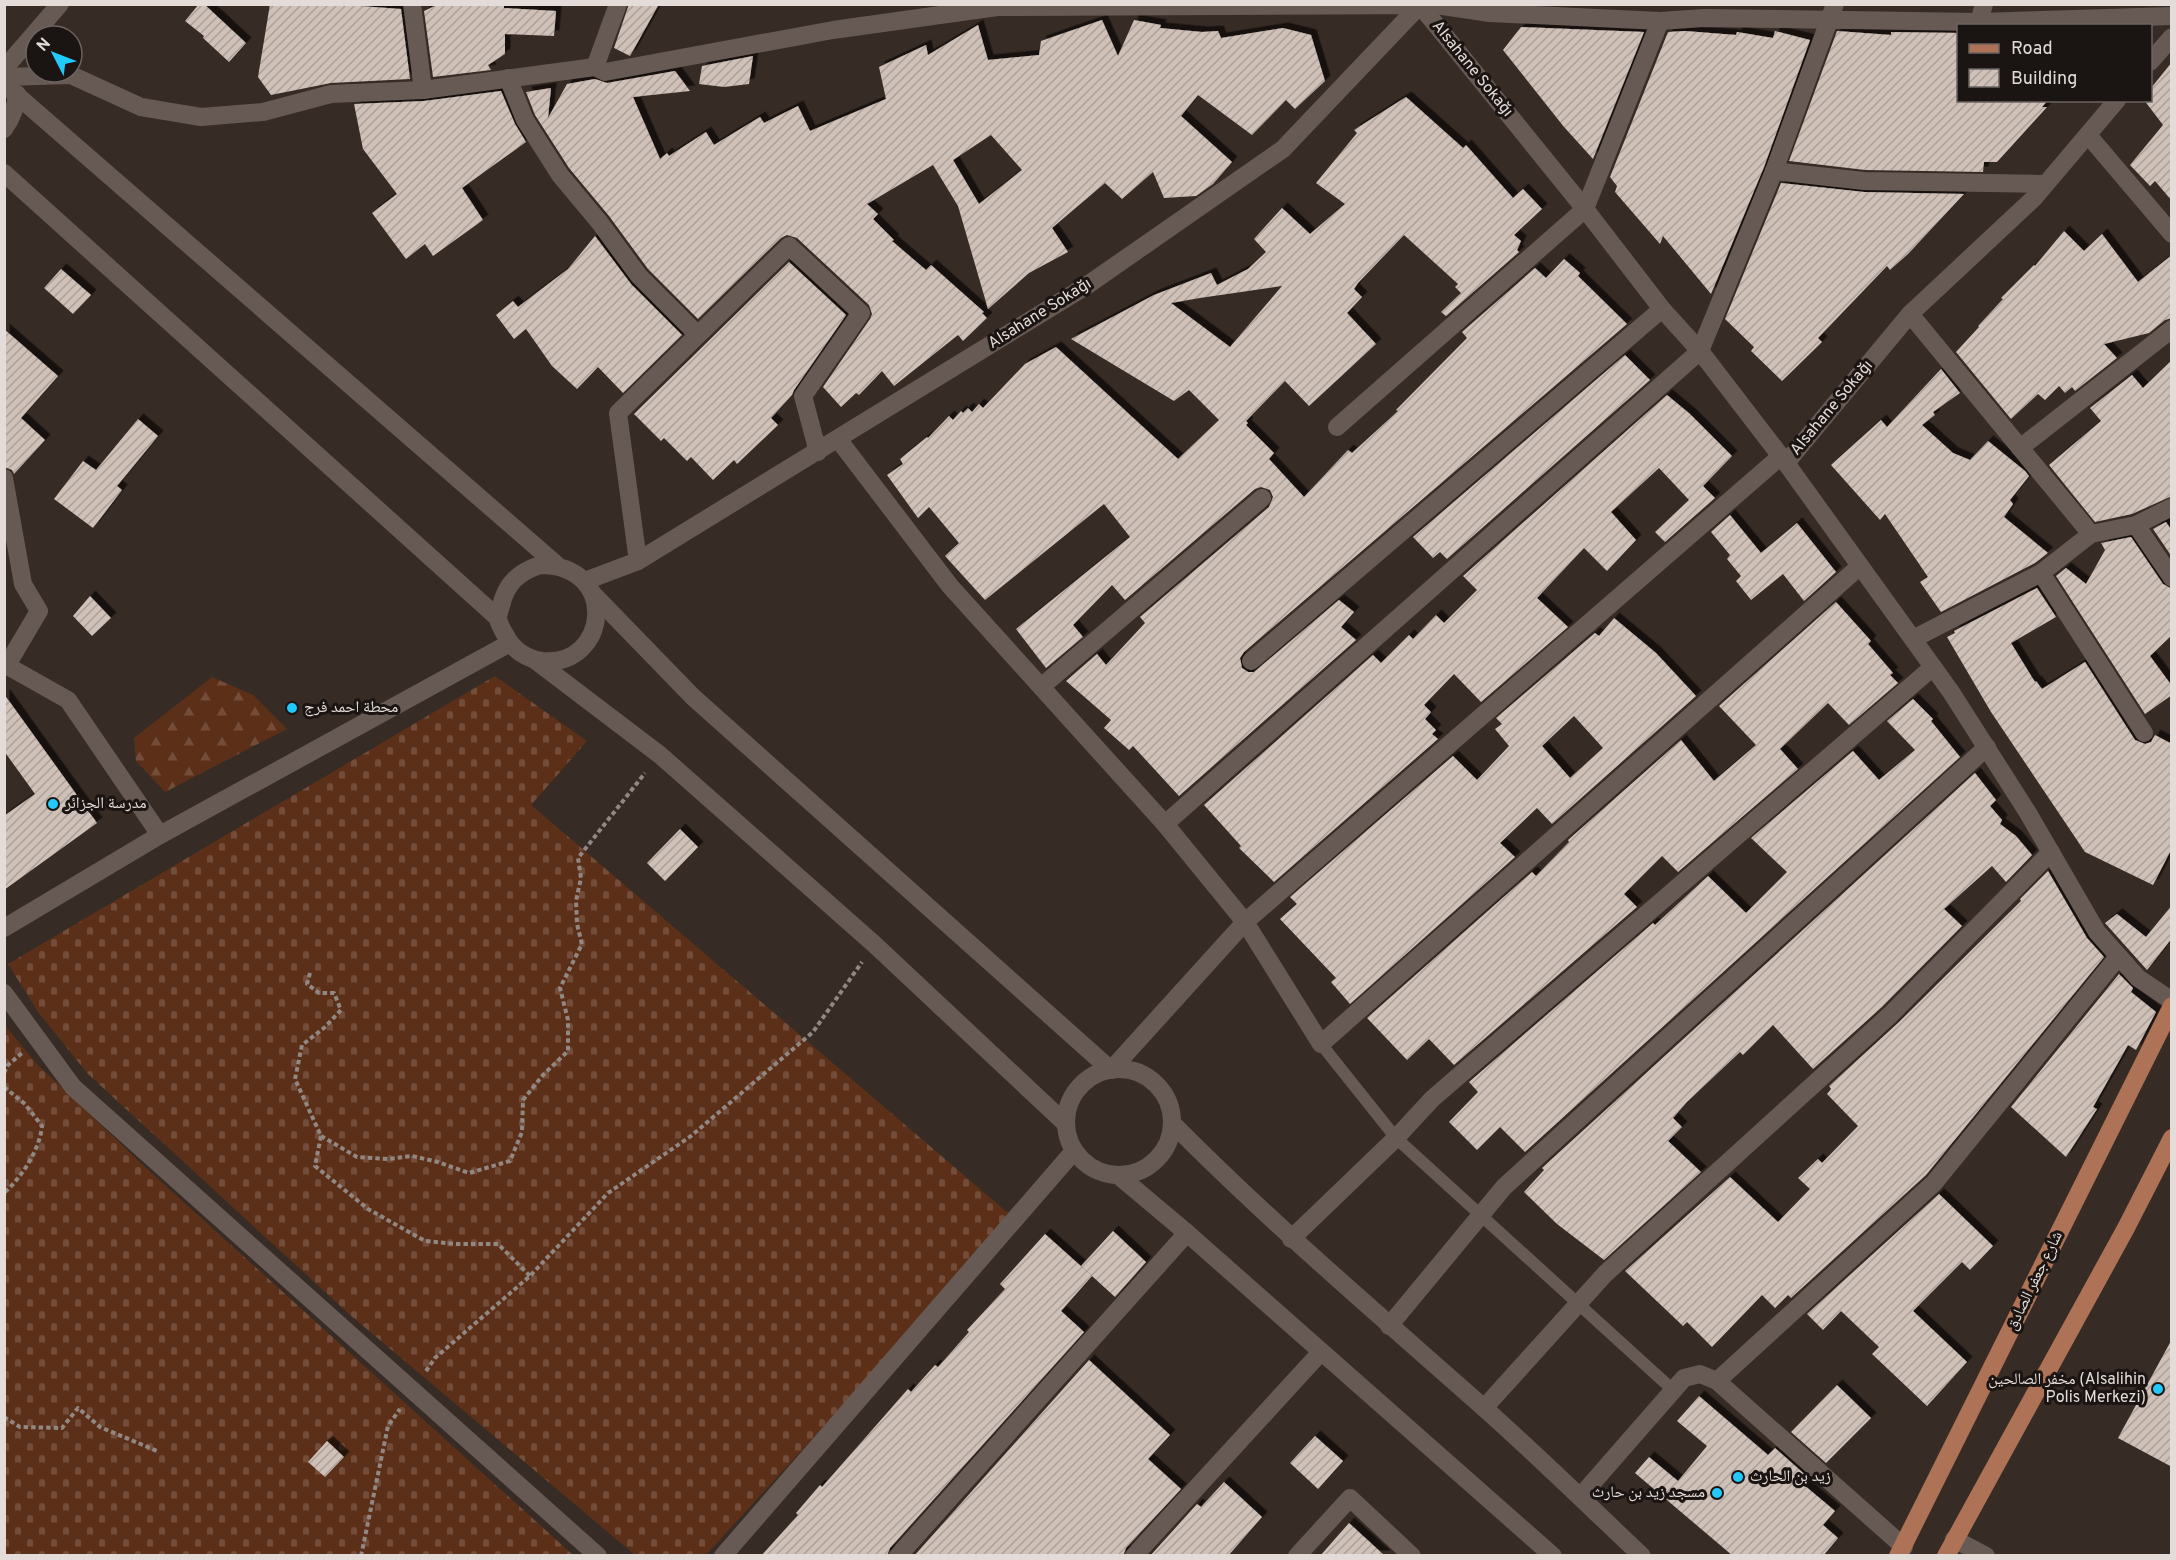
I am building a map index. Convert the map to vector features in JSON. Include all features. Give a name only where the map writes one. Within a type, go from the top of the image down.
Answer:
[{"type":"main road","name":"شارع جعفر الصادق","points":[[1901,1551],[2172,1006]]},
{"type":"main road","points":[[1946,1556],[2126,1228],[2172,1138]]},
{"type":"street","points":[[4,69],[60,4]]},
{"type":"street","points":[[412,4],[423,90]]},
{"type":"street","points":[[596,67],[618,4]]},
{"type":"street","points":[[1979,22],[1984,4]]},
{"type":"street","name":"Alsahane Sokağı","points":[[589,587],[639,561],[1086,286],[1283,149],[1420,5],[1662,309],[1700,351],[1784,459],[1910,314],[2034,198],[2115,102]]},
{"type":"street","points":[[4,77],[71,75],[141,107],[201,117],[263,112],[331,94],[423,90],[596,67],[605,72],[833,30],[998,7],[1436,5],[1492,9],[1624,11],[1660,21],[1832,12],[1979,22],[2172,16]]},
{"type":"street","points":[[1165,824],[1700,351],[1774,171],[1832,12]]},
{"type":"street","points":[[1337,426],[1585,210],[1660,21]]},
{"type":"street","points":[[2152,61],[2172,37]]},
{"type":"street","points":[[508,78],[525,120],[560,175],[600,223],[639,276],[697,334]]},
{"type":"street","points":[[4,129],[16,107],[11,89]]},
{"type":"street","points":[[11,89],[557,565],[572,571],[693,697],[1111,1070]]},
{"type":"street","points":[[2088,135],[2172,234]]},
{"type":"street","points":[[1774,171],[1864,181],[2044,184]]},
{"type":"street","points":[[4,173],[498,618],[510,643],[521,654],[535,660],[660,755],[874,944],[1066,1124]]},
{"type":"street","points":[[639,561],[618,413],[789,246],[861,313],[803,396],[818,452]]},
{"type":"street","points":[[1251,661],[1662,309]]},
{"type":"street","points":[[1910,314],[2091,534]]},
{"type":"street","points":[[2020,448],[2172,329]]},
{"type":"street","points":[[838,439],[950,586],[1165,824],[1245,922],[1321,1044],[1860,566]]},
{"type":"street","points":[[1111,1070],[1245,922],[1784,459],[1933,667],[1987,747],[2097,932],[2138,978],[2172,1001]]},
{"type":"street","points":[[4,478],[23,584],[39,611],[6,664],[68,700],[160,835]]},
{"type":"street","points":[[1041,687],[1262,498]]},
{"type":"street","points":[[1913,639],[2041,573],[2091,534],[2136,525],[2172,507]]},
{"type":"street","points":[[2136,525],[2172,578]]},
{"type":"street","points":[[498,618],[503,596],[511,581],[524,570],[540,565],[557,565]]},
{"type":"street","points":[[2041,573],[2144,733]]},
{"type":"street","points":[[535,660],[550,662],[566,658],[579,651],[589,639],[596,625],[597,609],[589,587]]},
{"type":"street","points":[[4,928],[160,835],[510,643]]},
{"type":"street","points":[[1291,1239],[1396,1138],[1432,1099],[1933,667]]},
{"type":"street","points":[[1389,1326],[1504,1187],[1987,747]]},
{"type":"street","points":[[1484,1408],[1605,1274],[1890,1015],[2051,852]]},
{"type":"street","points":[[1717,1381],[1934,1183],[2118,957]]},
{"type":"street","points":[[4,993],[73,1087],[598,1556]]},
{"type":"street","points":[[1111,1070],[1129,1070],[1146,1077],[1160,1089],[1169,1104],[1172,1123],[1169,1139],[1161,1154],[1150,1166],[1135,1173],[1118,1175],[1101,1173],[1086,1164],[1074,1151],[1068,1138],[1066,1124],[1068,1109],[1083,1083],[1096,1074],[1111,1070]]},
{"type":"street","points":[[1172,1123],[1291,1239],[1484,1408],[1642,1556]]},
{"type":"street","points":[[723,1556],[1074,1151]]},
{"type":"street","points":[[1118,1175],[1187,1233],[1553,1556]]},
{"type":"street","points":[[898,1556],[1187,1233]]},
{"type":"street","points":[[1134,1556],[1321,1352]]},
{"type":"street","points":[[1580,1497],[1684,1378],[1700,1374],[1717,1381],[1901,1551]]},
{"type":"street","points":[[1297,1556],[1350,1498],[1412,1556]]},
{"type":"street","points":[[1954,1539],[1986,1556]]},
{"type":"lane","points":[[1321,1044],[1396,1138],[1673,1390]]},
{"type":"path","points":[[310,973],[307,984],[319,993],[334,993],[341,1010],[324,1028],[302,1045],[295,1080],[321,1136],[357,1157],[388,1159],[412,1156],[469,1173],[510,1161],[522,1131],[523,1100],[543,1075],[568,1051],[568,1020],[560,988],[582,944],[577,924],[576,901],[581,878],[578,858],[660,755]]},
{"type":"path","points":[[361,1556],[388,1426],[435,1358],[530,1275],[608,1193],[691,1136],[813,1032],[874,944]]},
{"type":"path","points":[[4,1088],[25,1104],[42,1126],[41,1138],[36,1147],[14,1184],[4,1193]]},
{"type":"path","points":[[321,1136],[315,1166],[368,1209],[425,1241],[498,1244],[530,1275]]},
{"type":"path","points":[[4,1417],[20,1427],[62,1428],[78,1408],[100,1427],[157,1451]]},
{"type":"green space","points":[[495,676],[587,741],[531,805],[1014,1218],[706,1555],[635,1555],[349,1314],[88,1074],[38,1012],[8,964]]},
{"type":"green space","points":[[212,677],[253,695],[287,729],[165,792],[136,761],[134,738]]},
{"type":"green space","points":[[4,1024],[36,1063],[145,1167],[573,1555],[5,1555]]},
{"type":"building","points":[[199,4],[204,4],[246,43],[229,62],[203,38],[204,36],[185,21]]},
{"type":"building","points":[[270,4],[332,4],[401,9],[410,79],[331,83],[271,95],[258,77]]},
{"type":"building","points":[[439,4],[504,4],[504,8],[556,11],[554,36],[505,34],[505,54],[488,65],[491,70],[433,77],[424,11]]},
{"type":"building","points":[[629,4],[659,4],[630,56],[614,48]]},
{"type":"building","points":[[1102,20],[1118,56],[1134,20],[1161,25],[1160,28],[1202,32],[1218,31],[1221,38],[1283,28],[1311,35],[1325,81],[1295,109],[1286,100],[1252,135],[1198,95],[1181,116],[1232,162],[1213,184],[1196,196],[1164,198],[1153,172],[1122,199],[1105,183],[1052,228],[1068,252],[1029,273],[988,309],[958,206],[933,165],[867,204],[878,214],[873,219],[894,240],[892,241],[926,270],[931,265],[984,312],[982,313],[987,318],[963,341],[958,335],[894,386],[882,371],[859,395],[856,393],[841,407],[823,387],[870,319],[872,314],[869,305],[797,238],[787,235],[781,238],[698,319],[648,269],[609,216],[569,168],[535,115],[526,92],[551,88],[548,118],[567,84],[595,79],[607,83],[675,71],[690,91],[633,97],[660,159],[667,153],[669,156],[706,132],[714,145],[760,117],[764,123],[798,106],[810,131],[886,99],[879,67],[926,45],[928,55],[978,25],[988,60],[1039,55],[1041,41]],"holes":[[[991,135],[1022,170],[979,204],[953,160]]]},
{"type":"building","points":[[1521,27],[1644,32],[1593,159],[1564,127],[1503,50]]},
{"type":"building","points":[[1775,31],[1810,40],[1764,167],[1711,294],[1663,236],[1660,244],[1615,192],[1617,186],[1610,177],[1668,32],[1736,35],[1737,32],[1773,38]]},
{"type":"building","points":[[1837,31],[1891,35],[1891,32],[1957,33],[1957,102],[2046,102],[2042,107],[2047,107],[1997,162],[1984,162],[1983,172],[1865,170],[1789,161]]},
{"type":"building","points":[[753,56],[749,84],[724,87],[699,84],[702,66]]},
{"type":"building","points":[[2172,62],[2172,201],[2155,181],[2150,186],[2130,165],[2163,125],[2146,102],[2152,102],[2152,87]]},
{"type":"building","points":[[501,91],[515,124],[526,142],[462,188],[483,220],[433,256],[425,244],[406,259],[372,213],[397,194],[363,149],[354,104],[424,101]]},
{"type":"building","points":[[1406,97],[1463,148],[1466,145],[1513,198],[1523,189],[1542,209],[1514,235],[1521,241],[1517,250],[1519,252],[1446,316],[1441,312],[1461,293],[1455,287],[1458,284],[1404,235],[1358,283],[1354,289],[1362,297],[1347,313],[1376,344],[1309,406],[1285,381],[1246,421],[1248,423],[1246,425],[1274,453],[1269,459],[1304,497],[1348,450],[1352,453],[1398,411],[1396,410],[1467,338],[1462,332],[1535,268],[1546,278],[1564,259],[1627,324],[1244,652],[1240,658],[1242,668],[1248,672],[1254,672],[1339,600],[1354,612],[1341,627],[1356,640],[1179,796],[1133,746],[1129,750],[1104,728],[1111,720],[1066,681],[1097,654],[1106,665],[1145,623],[1140,617],[1269,507],[1273,497],[1270,490],[1261,487],[1255,489],[1125,600],[1112,585],[1073,625],[1083,637],[1046,668],[1016,629],[1130,537],[1104,504],[985,600],[945,556],[959,543],[929,507],[918,518],[887,475],[903,464],[900,459],[928,438],[949,416],[953,420],[961,411],[963,413],[968,408],[972,412],[979,404],[983,408],[1025,364],[1056,347],[1178,459],[1219,420],[1189,390],[1174,401],[1071,339],[1154,295],[1211,273],[1217,285],[1248,269],[1266,252],[1254,239],[1282,208],[1310,234],[1345,204],[1316,183],[1357,133],[1354,130]],"holes":[[[1282,286],[1230,347],[1171,303]]]},
{"type":"building","points":[[1781,183],[1864,192],[1964,194],[1908,254],[1890,270],[1887,266],[1818,338],[1822,342],[1782,381],[1751,351],[1754,347],[1725,319]]},
{"type":"building","points":[[2064,231],[2084,251],[2102,234],[2138,282],[2172,255],[2172,318],[2165,320],[2149,333],[2104,344],[2117,358],[2075,391],[2072,387],[2065,393],[2059,386],[2045,400],[2038,394],[2011,419],[1956,352],[2003,299],[2001,298],[2035,266]]},
{"type":"building","points":[[595,236],[631,284],[682,335],[623,393],[598,367],[577,389],[552,366],[526,329],[514,339],[496,315],[513,301],[518,307],[568,269]]},
{"type":"building","points":[[789,262],[846,315],[792,395],[771,418],[778,425],[737,464],[734,460],[713,480],[691,457],[687,461],[664,438],[661,441],[634,414]]},
{"type":"building","points":[[61,269],[91,295],[73,314],[44,288]]},
{"type":"building","points":[[4,329],[58,376],[21,418],[45,440],[14,474],[12,470],[4,467]]},
{"type":"building","points":[[1625,355],[1650,380],[1447,559],[1440,552],[1433,558],[1413,537]]},
{"type":"building","points":[[2172,360],[2172,496],[2132,514],[2095,522],[2049,465],[2101,421],[2090,408],[2132,375],[2143,388]]},
{"type":"building","points":[[1941,369],[1960,393],[1933,412],[1935,415],[1922,425],[1953,453],[1970,460],[1988,441],[2025,471],[2029,476],[2010,500],[2013,504],[2004,517],[2048,553],[2035,563],[1941,612],[1920,582],[1928,577],[1885,514],[1880,520],[1831,465],[1881,420],[1887,427]]},
{"type":"building","points":[[1667,395],[1690,414],[1732,456],[1703,486],[1715,498],[1665,542],[1655,532],[1689,500],[1659,468],[1611,512],[1636,540],[1607,571],[1584,548],[1537,598],[1568,627],[1481,702],[1454,674],[1424,705],[1431,712],[1425,719],[1436,730],[1432,734],[1438,739],[1274,882],[1239,848],[1241,846],[1204,805],[1373,655],[1381,663],[1409,635],[1413,639],[1436,615],[1444,623],[1477,590],[1463,576]]},
{"type":"building","points":[[138,419],[158,436],[117,486],[122,490],[93,528],[54,499],[83,461],[96,470]]},
{"type":"building","points":[[1730,515],[1761,553],[1797,523],[1836,572],[1804,601],[1783,574],[1751,600],[1736,581],[1741,576],[1727,559],[1730,555],[1711,532]]},
{"type":"building","points":[[2166,522],[2172,531],[2172,557],[2153,529]]},
{"type":"building","points":[[2131,537],[2163,584],[2172,589],[2172,635],[2150,656],[2172,686],[2172,695],[2145,714],[2056,576],[2066,568],[2086,584],[2105,550],[2101,543]]},
{"type":"building","points":[[2037,588],[2056,617],[2011,643],[2035,682],[2042,689],[2085,662],[2135,740],[2145,744],[2151,742],[2155,735],[2172,744],[2172,848],[2153,885],[2085,852],[1991,712],[1947,637],[1955,633],[1954,631]]},
{"type":"building","points":[[90,596],[111,618],[92,636],[73,616]]},
{"type":"building","points":[[1836,602],[1871,641],[1868,644],[1893,673],[1890,675],[1898,683],[1849,725],[1828,703],[1780,749],[1798,769],[1678,872],[1662,856],[1624,894],[1637,907],[1454,1065],[1429,1039],[1407,1060],[1367,1018],[1532,872],[1536,876],[1569,842],[1568,840],[1681,740],[1714,781],[1756,745],[1719,706]]},
{"type":"building","points":[[1614,618],[1656,653],[1696,696],[1552,824],[1537,808],[1500,843],[1515,857],[1350,1004],[1331,982],[1336,978],[1280,919],[1297,904],[1290,897],[1453,756],[1477,780],[1509,746],[1495,729],[1502,724],[1496,718],[1595,633],[1599,636]],"holes":[[[1574,716],[1603,748],[1570,778],[1542,746]]]},
{"type":"building","points":[[4,694],[97,823],[4,890],[4,816],[35,794],[4,751]]},
{"type":"building","points":[[1913,699],[1933,719],[1931,721],[1960,757],[1525,1152],[1500,1127],[1477,1150],[1449,1122],[1478,1092],[1469,1082],[1653,923],[1655,925],[1708,876],[1746,913],[1787,872],[1751,838],[1853,751],[1879,780],[1915,750],[1887,721]]},
{"type":"building","points":[[1975,773],[1996,800],[1990,806],[2002,820],[2000,824],[2016,836],[2032,855],[2006,882],[1992,866],[1944,909],[1962,926],[1882,1007],[1813,1069],[1773,1025],[1743,1055],[1740,1052],[1673,1118],[1682,1127],[1668,1141],[1701,1172],[1604,1260],[1557,1224],[1524,1192],[1544,1170],[1542,1168]]},
{"type":"building","points":[[680,829],[698,847],[665,881],[647,863]]},
{"type":"building","points":[[2048,871],[2087,938],[2104,957],[1926,1175],[1791,1298],[1788,1295],[1775,1308],[1762,1295],[1712,1347],[1687,1322],[1683,1326],[1625,1271],[1730,1177],[1778,1222],[1810,1189],[1798,1178],[1818,1159],[1822,1163],[1858,1126],[1827,1094],[1831,1089],[1829,1086],[1898,1023],[2021,901],[2020,899]]},
{"type":"building","points":[[2172,905],[2172,938],[2147,970],[2105,923],[2117,914],[2146,937]]},
{"type":"building","points":[[2119,974],[2133,988],[2131,992],[2156,1012],[2136,1050],[2128,1045],[2093,1107],[2097,1109],[2066,1157],[2011,1107]]},
{"type":"building","points":[[1939,1194],[1993,1246],[1970,1270],[1962,1262],[1913,1311],[1967,1362],[1927,1406],[1872,1354],[1879,1347],[1841,1311],[1823,1330],[1807,1314]]},
{"type":"building","points":[[1113,1231],[1146,1262],[1115,1297],[1081,1266]]},
{"type":"building","points":[[1045,1234],[1092,1276],[1061,1311],[1084,1332],[890,1548],[887,1556],[761,1556],[798,1515],[796,1513],[820,1485],[822,1487],[908,1389],[911,1392],[935,1365],[938,1367],[969,1332],[967,1330],[1005,1289],[1000,1284]]},
{"type":"building","name":"مخفر الصالحين (Alsalihin Polis Merkezi)","points":[[2172,1339],[2172,1467],[2118,1438]]},
{"type":"building","points":[[1089,1360],[1170,1435],[1148,1459],[1181,1489],[1126,1548],[1123,1556],[914,1556]]},
{"type":"building","points":[[1837,1385],[1871,1418],[1826,1463],[1791,1432]]},
{"type":"building","name":"زيد بن الحارث","points":[[1699,1396],[1768,1455],[1775,1448],[1810,1479],[1804,1485],[1835,1511],[1823,1525],[1838,1538],[1823,1556],[1733,1556],[1635,1473],[1649,1457],[1678,1481],[1707,1446],[1677,1421]]},
{"type":"building","points":[[1315,1436],[1343,1461],[1318,1489],[1290,1463]]},
{"type":"building","points":[[327,1441],[344,1457],[325,1477],[308,1462]]},
{"type":"building","points":[[1224,1482],[1262,1517],[1228,1556],[1150,1556],[1197,1504],[1201,1507]]},
{"type":"building","points":[[1349,1523],[1385,1556],[1320,1556]]},
{"type":"place","name":"محطة احمد فرج","points":[[292,708]]},
{"type":"place","name":"مدرسة الجزائر","points":[[53,804]]},
{"type":"place","name":"مخفر الصالحين (Alsalihin Polis Merkezi)","points":[[2158,1389]]},
{"type":"place","name":"زيد بن الحارث","points":[[1738,1477]]},
{"type":"place","name":"مسجد زيد بن حارث","points":[[1717,1493]]}]
